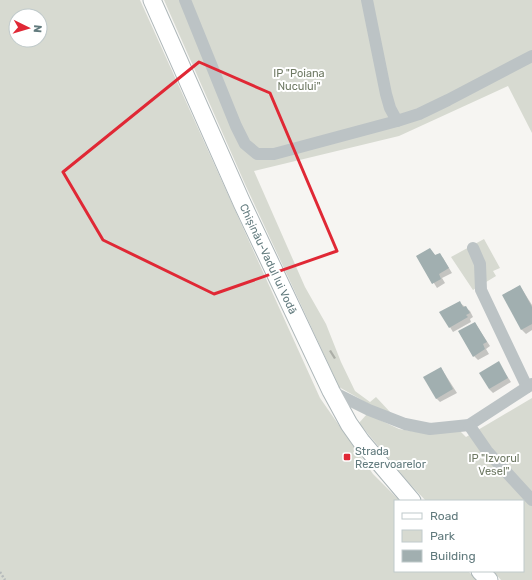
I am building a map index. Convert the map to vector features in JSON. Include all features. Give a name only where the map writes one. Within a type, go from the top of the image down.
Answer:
[{"type":"main road","name":"Chișinău-Vadul lui Vodă","points":[[152,0],[245,210],[331,391],[349,424],[361,441],[411,500]]},
{"type":"main road","points":[[481,572],[488,580]]},
{"type":"street","points":[[185,0],[236,126],[245,144],[257,154],[274,154],[397,121],[448,100],[532,56]]},
{"type":"street","points":[[367,0],[386,94],[390,108],[397,121]]},
{"type":"street","points":[[331,391],[368,410],[405,424],[430,429],[469,425],[530,386],[481,290],[480,264],[473,248]]},
{"type":"street","points":[[469,425],[487,451],[532,500]]},
{"type":"path","points":[[0,572],[5,580]]},
{"type":"highlighted area","points":[[199,62],[270,93],[337,251],[214,294],[103,240],[63,172]]},
{"type":"green space","points":[[0,0],[140,0],[320,398],[373,474],[399,500],[394,500],[394,572],[469,572],[477,580],[0,580]]},
{"type":"green space","name":"IP \"Poiana Nucului\"","points":[[164,0],[532,0],[532,133],[508,86],[399,136],[254,171],[305,287],[326,324],[341,362],[355,391],[370,402],[376,397],[391,413],[376,408],[339,387],[245,184]]},
{"type":"green space","points":[[484,239],[500,268],[493,271],[496,276],[473,290],[451,257]]},
{"type":"green space","name":"IP \"Izvorul Vesel\"","points":[[532,398],[532,580],[501,580],[494,572],[524,572],[524,500],[425,500],[359,423],[367,414],[399,429],[429,434],[460,431],[466,437]]},
{"type":"building","points":[[430,248],[435,255],[440,253],[449,268],[439,274],[441,279],[432,284],[416,256]]},
{"type":"building","points":[[520,285],[532,307],[532,324],[521,330],[502,295]]},
{"type":"building","points":[[460,301],[463,307],[466,306],[470,313],[466,315],[468,317],[449,328],[439,312]]},
{"type":"building","points":[[475,322],[487,342],[483,344],[485,349],[473,357],[458,331]]},
{"type":"building","points":[[499,361],[508,378],[489,389],[479,373]]},
{"type":"building","points":[[441,367],[453,389],[436,399],[423,377]]},
{"type":"place","name":"Strada Rezervoarelor","points":[[347,457]]}]
